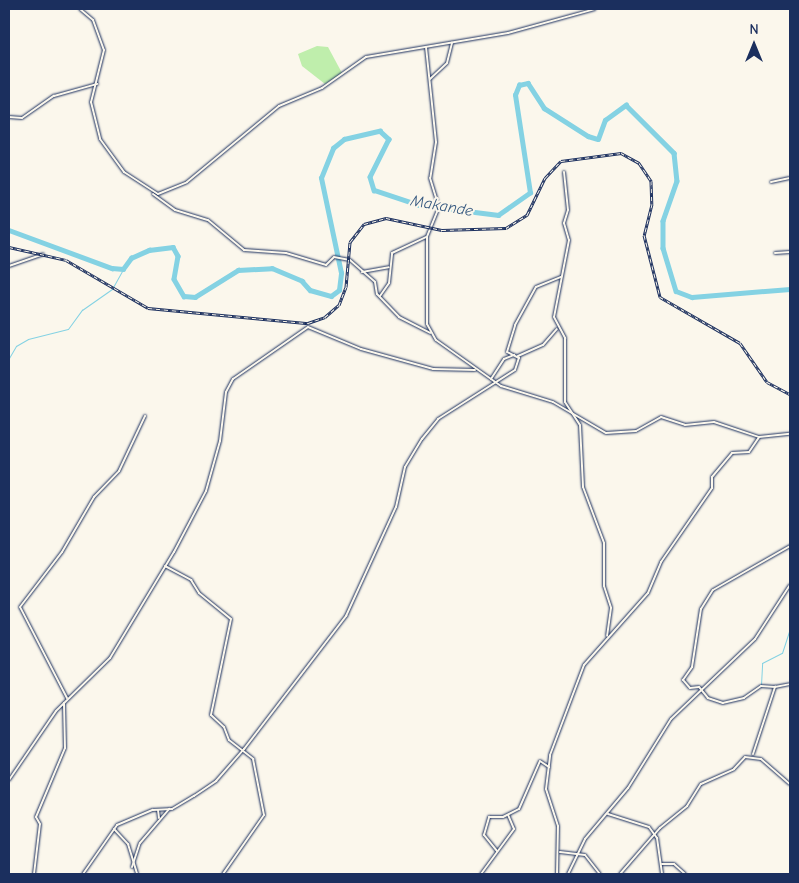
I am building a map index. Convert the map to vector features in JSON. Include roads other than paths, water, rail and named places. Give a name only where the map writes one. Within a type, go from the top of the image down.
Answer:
[{"type":"street","points":[[80,9],[93,20],[104,50],[91,109],[100,139],[124,172],[175,210],[208,220],[244,250],[286,252],[326,264],[334,257],[350,259],[375,282],[380,297],[406,323],[431,334],[475,370],[495,382],[573,413],[609,433],[638,430],[661,417],[684,425],[714,423],[759,437],[790,434]]},
{"type":"street","points":[[153,194],[175,190],[221,158],[270,112],[322,88],[365,58],[452,43],[595,9]]},
{"type":"street","points":[[430,79],[446,63],[452,43]]},
{"type":"street","points":[[426,47],[436,145],[430,178],[439,208],[427,237],[431,334]]},
{"type":"street","points":[[9,117],[22,118],[54,96],[96,84]]},
{"type":"street","points":[[564,172],[568,210],[564,223],[569,240],[561,277],[562,295],[554,298],[557,329],[565,338],[562,382],[573,413],[580,425],[585,497],[604,543],[604,586],[611,608],[607,636]]},
{"type":"street","points":[[771,182],[790,178]]},
{"type":"street","points":[[380,297],[389,283],[393,252],[427,237]]},
{"type":"street","points":[[775,253],[790,252]]},
{"type":"street","points":[[9,266],[43,254]]},
{"type":"street","points":[[362,272],[390,267]]},
{"type":"street","points":[[516,355],[507,352],[510,338],[531,295],[548,279],[561,277]]},
{"type":"street","points":[[9,780],[67,699],[110,658],[165,566],[206,491],[228,387],[306,328],[362,350],[433,368],[475,370]]},
{"type":"street","points":[[491,379],[504,359],[543,345],[557,329]]},
{"type":"street","points":[[132,867],[140,843],[159,818],[169,809],[216,781],[244,749],[346,616],[396,507],[405,467],[422,439],[438,419],[515,370],[516,355]]},
{"type":"street","points":[[67,699],[20,607],[63,549],[94,497],[119,471],[145,416]]},
{"type":"street","points":[[558,874],[560,852],[558,826],[546,789],[554,738],[584,665],[607,636],[649,592],[660,563],[712,488],[712,477],[732,453],[749,452],[759,437]]},
{"type":"street","points":[[702,689],[690,688],[683,680],[692,667],[704,602],[718,585],[790,546]]},
{"type":"street","points":[[165,566],[191,580],[199,593],[231,619],[211,715],[224,727],[229,740],[244,749],[253,760],[264,815],[223,874]]},
{"type":"street","points":[[568,874],[579,852],[630,786],[671,719],[755,639],[790,585]]},
{"type":"street","points":[[702,689],[708,698],[723,703],[744,698],[761,686],[775,687],[790,684]]},
{"type":"street","points":[[621,874],[656,834],[686,806],[701,784],[753,755],[775,687]]},
{"type":"street","points":[[34,874],[40,824],[36,817],[65,748],[64,703]]},
{"type":"street","points":[[753,755],[790,784]]},
{"type":"street","points":[[497,851],[484,835],[489,817],[508,815],[519,809],[540,762],[549,766]]},
{"type":"street","points":[[83,874],[114,829],[158,810],[169,809]]},
{"type":"street","points":[[158,810],[159,818]]},
{"type":"street","points":[[607,814],[649,827],[656,834],[662,874]]},
{"type":"street","points":[[481,874],[514,829],[508,815]]},
{"type":"street","points":[[114,829],[128,844],[132,867],[137,874]]},
{"type":"street","points":[[560,852],[579,852],[600,874]]},
{"type":"street","points":[[662,864],[674,864],[685,874]]},
{"type":"waterway","name":"Makande","points":[[9,230],[112,268],[123,269],[131,258],[149,250],[173,247],[178,256],[174,279],[184,296],[195,297],[238,270],[272,268],[302,281],[310,290],[331,296],[339,290],[341,273],[321,178],[333,148],[344,139],[380,131],[389,139],[370,177],[374,190],[419,205],[498,215],[530,193],[515,95],[519,85],[528,83],[544,108],[588,136],[598,139],[605,120],[626,105],[674,153],[677,181],[663,221],[663,248],[676,291],[692,297],[790,289]]},
{"type":"waterway","points":[[9,358],[16,346],[28,339],[68,329],[82,310],[112,289],[123,269]]},
{"type":"waterway","points":[[761,685],[762,663],[782,653],[790,629]]},
{"type":"railway","points":[[9,247],[66,260],[148,308],[308,323],[325,317],[339,305],[346,287],[350,242],[364,224],[386,218],[442,230],[506,228],[527,215],[545,178],[561,161],[621,153],[639,163],[651,181],[652,204],[644,235],[660,297],[740,343],[767,382],[790,394]]}]
